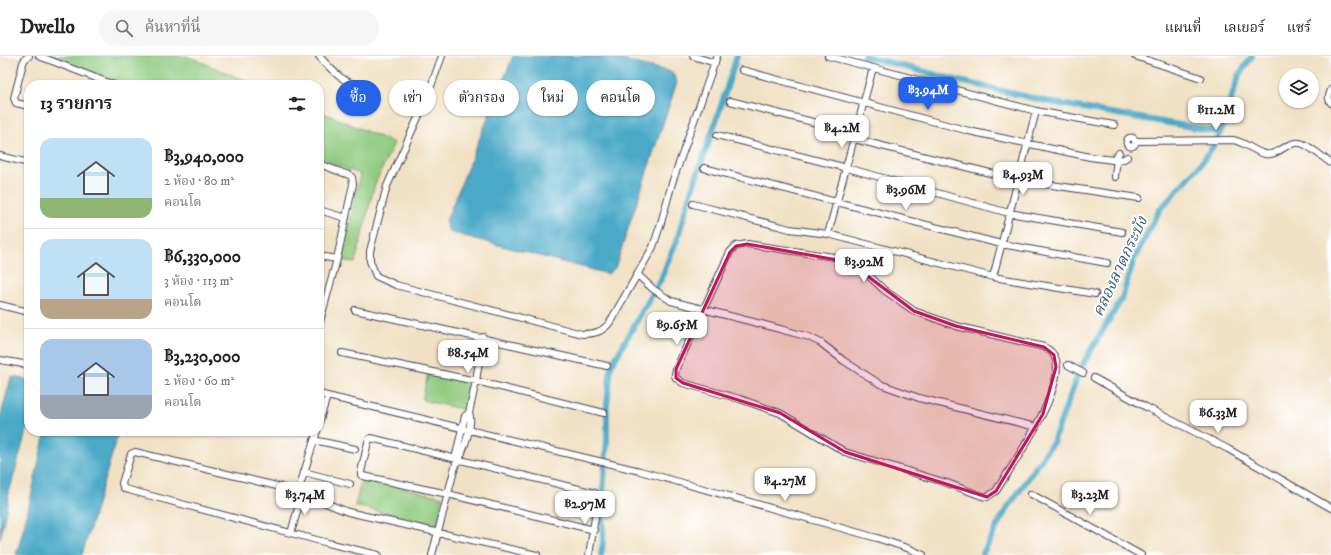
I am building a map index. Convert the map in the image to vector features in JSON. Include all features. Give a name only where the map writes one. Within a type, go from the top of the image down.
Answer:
[{"type":"street","points":[[24,105],[16,103],[14,98],[23,63],[29,56]]},
{"type":"street","points":[[39,56],[101,80]]},
{"type":"street","points":[[319,56],[340,78],[344,80]]},
{"type":"street","points":[[442,56],[426,100],[388,186],[382,204],[370,251],[370,261],[376,276],[396,285],[582,334],[599,332],[606,327],[653,248],[672,183],[716,59],[693,56]]},
{"type":"street","points":[[828,56],[1036,110],[1114,125]]},
{"type":"street","points":[[1134,56],[1201,78]]},
{"type":"street","points":[[828,234],[838,202],[873,68]]},
{"type":"street","points":[[742,70],[969,131],[1090,158],[1199,141],[1233,140],[1241,142],[1265,154],[1272,154],[1299,142],[1331,163]]},
{"type":"street","points":[[1331,90],[1328,100],[1331,102]]},
{"type":"street","points":[[730,101],[1018,180],[1139,198]]},
{"type":"street","points":[[993,277],[1036,110]]},
{"type":"street","points":[[717,135],[847,168],[1010,213],[1122,232]]},
{"type":"street","points":[[1115,177],[1124,152]]},
{"type":"street","points":[[0,156],[24,163]]},
{"type":"street","points":[[324,166],[344,172],[352,177],[353,184],[324,306]]},
{"type":"street","points":[[704,168],[1001,244],[1107,263]]},
{"type":"street","points":[[693,204],[790,229],[828,234],[993,277],[1095,294]]},
{"type":"street","points":[[324,211],[346,218]]},
{"type":"street","points":[[747,244],[834,257],[849,262],[867,274],[884,290],[914,310],[956,326],[1044,347],[1051,351],[1056,361],[1056,375],[1043,414],[1036,427],[996,491],[987,497],[947,483],[845,452],[780,413],[740,398],[688,385],[679,381],[675,375],[676,369],[704,309],[730,252],[736,246],[747,244]]},
{"type":"street","points":[[324,257],[336,259]]},
{"type":"street","points":[[638,275],[661,295],[682,304],[809,337],[821,343],[844,361],[880,384],[919,398],[1036,427]]},
{"type":"street","points":[[0,305],[24,311]]},
{"type":"street","points":[[355,310],[484,337],[607,366]]},
{"type":"street","points":[[432,555],[437,531],[465,429],[471,418],[469,413],[484,337]]},
{"type":"street","points":[[342,353],[476,381],[604,413]]},
{"type":"street","points":[[0,360],[24,364]]},
{"type":"street","points":[[1068,365],[1083,373]]},
{"type":"street","points":[[1094,378],[1146,407],[1228,449],[1331,508]]},
{"type":"street","points":[[324,395],[640,471],[877,538],[923,555]]},
{"type":"street","points":[[324,406],[327,396]]},
{"type":"street","points":[[291,533],[304,472],[315,436]]},
{"type":"street","points":[[589,555],[594,530],[598,498],[595,493],[457,461],[371,438],[369,439],[361,472],[361,475],[363,476],[448,494],[594,530]]},
{"type":"street","points":[[314,440],[355,449]]},
{"type":"street","points":[[378,555],[125,489],[122,487],[122,483],[131,454],[135,452],[275,485],[348,512],[437,531],[537,555]]},
{"type":"street","points":[[304,472],[350,484]]},
{"type":"street","points":[[1030,494],[1141,555]]},
{"type":"highlighted area","points":[[747,244],[849,262],[914,311],[956,326],[1044,347],[1054,355],[1056,367],[1043,414],[996,491],[987,497],[845,452],[780,413],[683,383],[676,378],[676,369],[730,252],[736,246]]},
{"type":"green space","points":[[50,56],[187,56],[244,80],[114,80]]},
{"type":"green space","points":[[324,113],[394,143],[375,184],[355,263],[342,260],[360,174],[324,160]]},
{"type":"green space","points":[[429,370],[471,380],[465,410],[422,400]]},
{"type":"green space","points":[[362,478],[443,497],[437,525],[355,506]]},
{"type":"water","points":[[513,56],[607,56],[672,72],[677,82],[615,268],[608,274],[449,232],[446,221],[489,116],[519,116],[519,80],[503,80]]},
{"type":"water","points":[[14,377],[24,379],[25,436],[10,489],[0,540],[0,418],[11,378]]},
{"type":"water","points":[[45,436],[118,436],[82,555],[16,555],[25,524]]},
{"type":"waterway","points":[[601,555],[603,542],[602,504],[607,439],[607,406],[611,366],[661,279],[677,240],[689,198],[737,56]]},
{"type":"waterway","points":[[864,56],[956,80],[1054,103],[1220,132]]},
{"type":"waterway","name":"คลองลาดกระบัง","points":[[982,555],[1003,515],[1053,442],[1080,369],[1122,298],[1134,259],[1160,209],[1200,165],[1218,139],[1239,75],[1252,56]]}]
